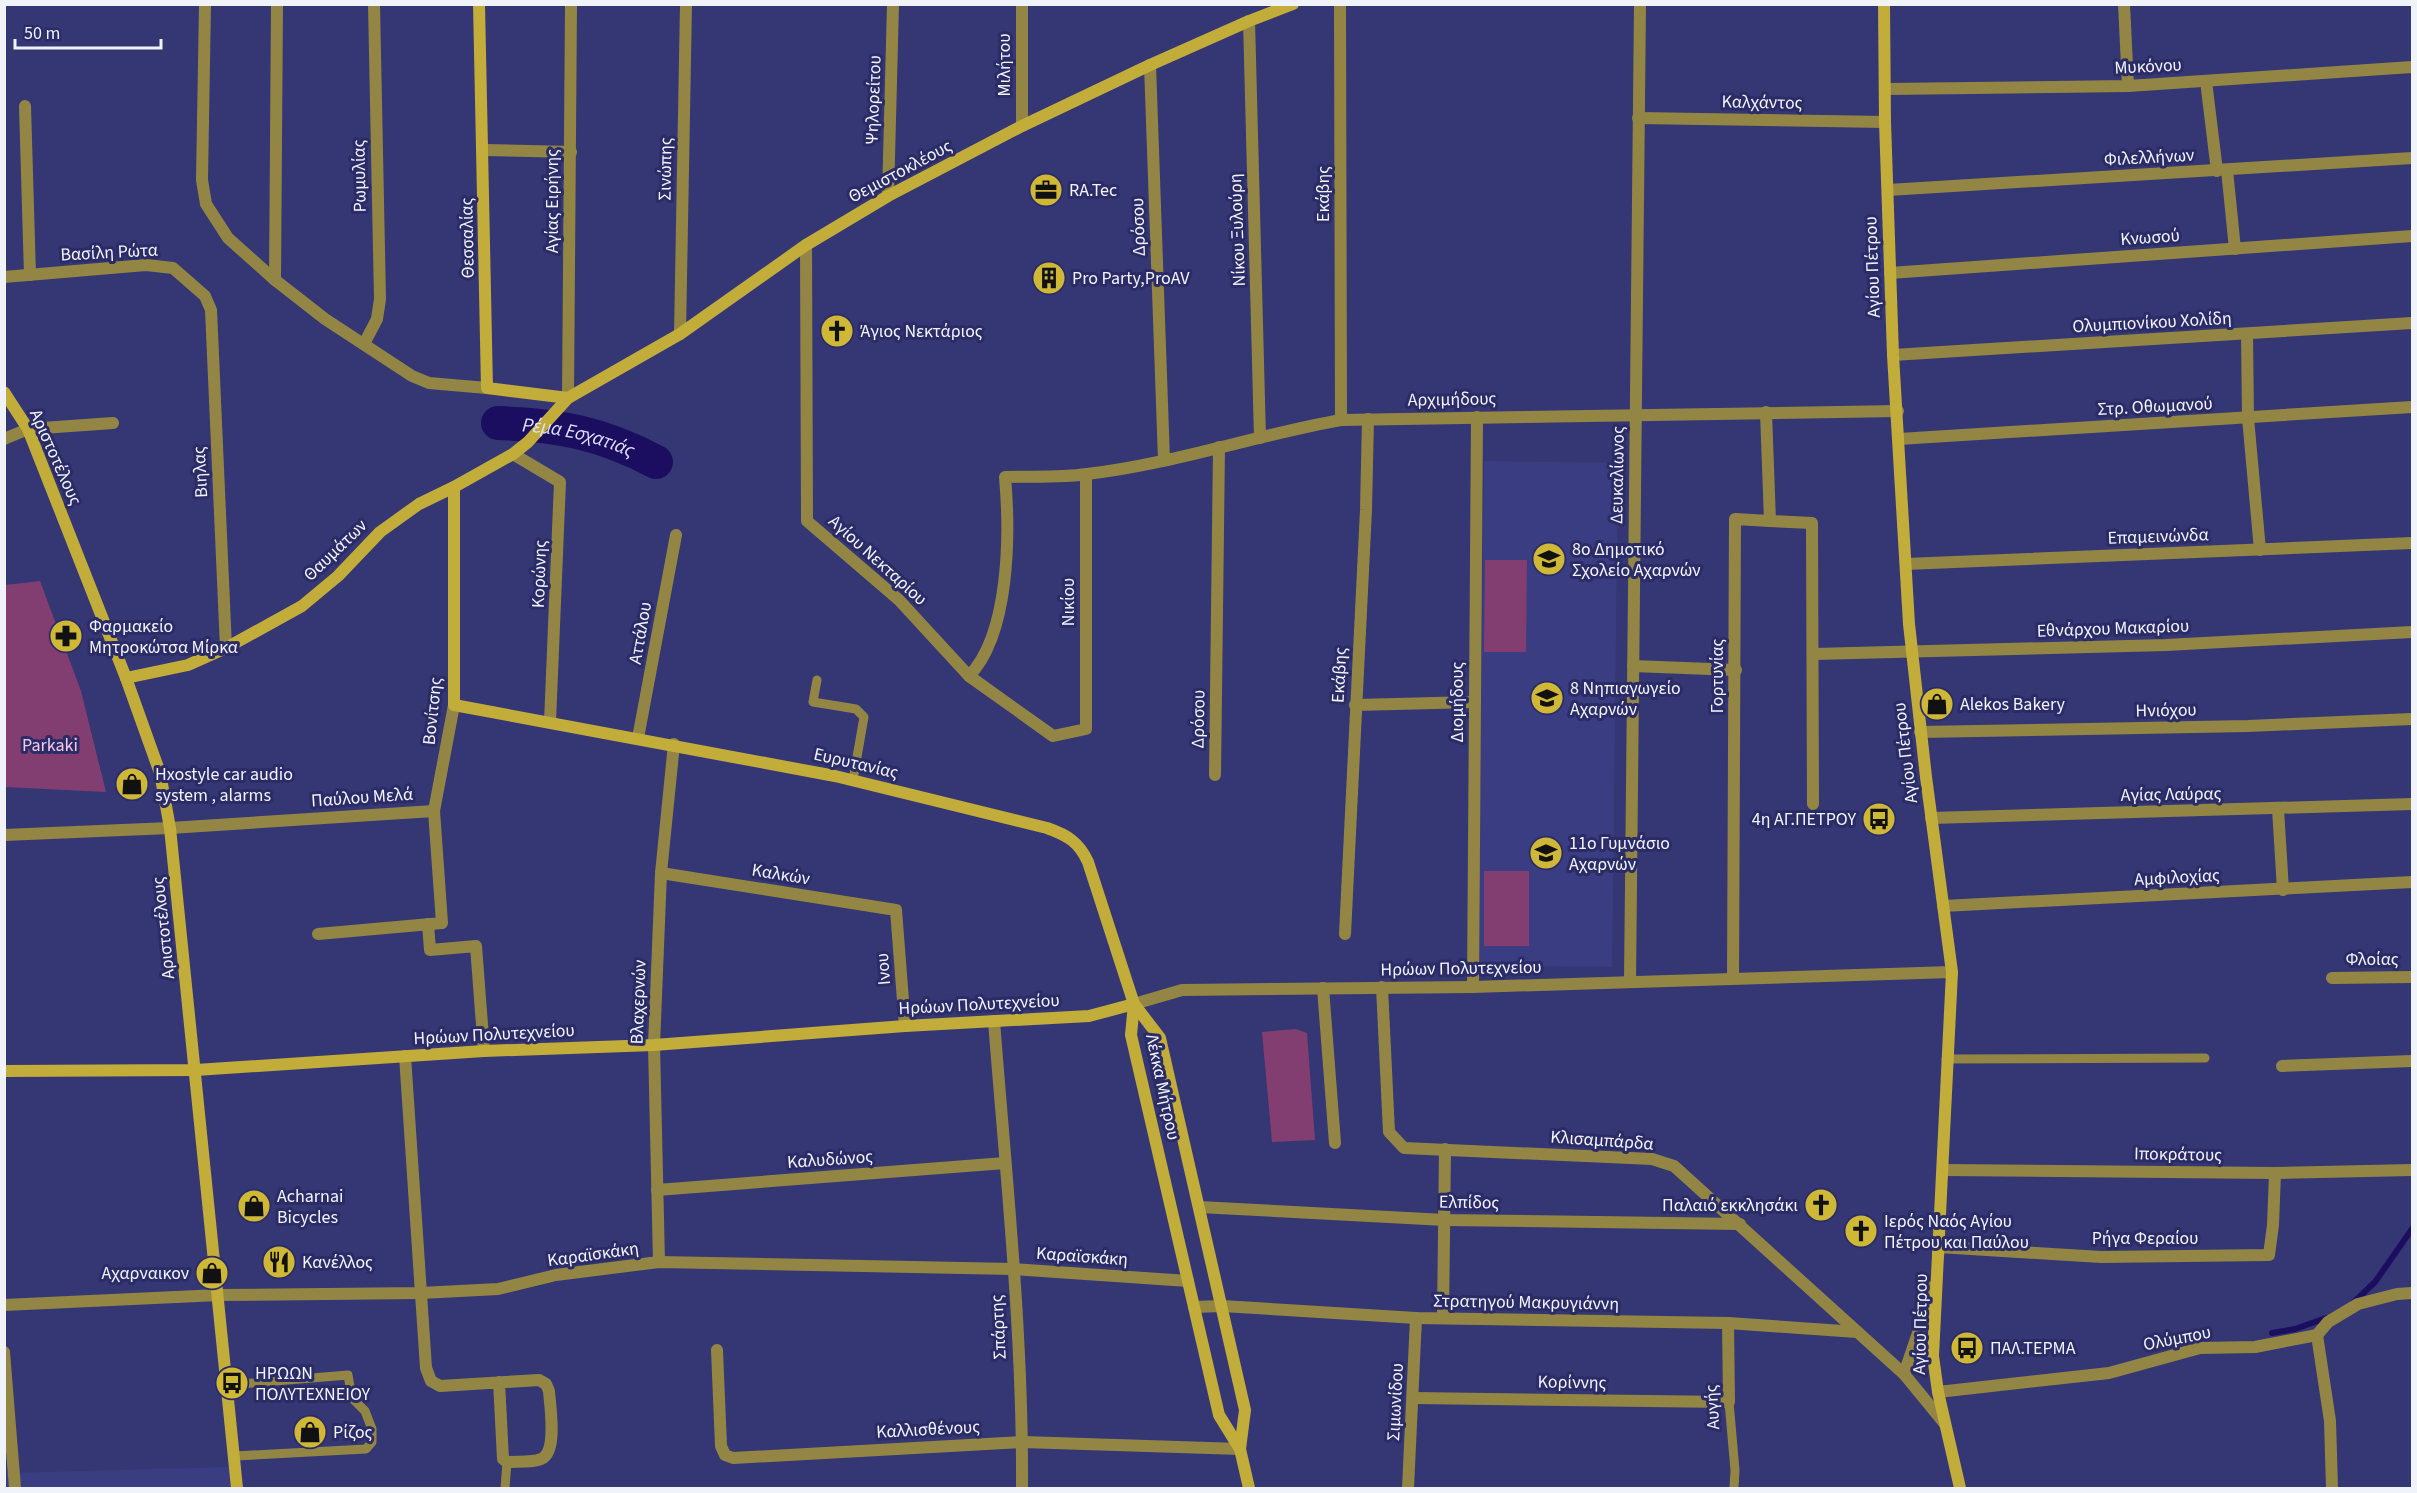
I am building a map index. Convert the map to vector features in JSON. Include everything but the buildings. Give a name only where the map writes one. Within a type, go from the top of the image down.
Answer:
[{"type":"street","points":[[205,4],[202,180],[206,204],[228,238],[275,280],[325,319],[412,376],[429,383],[568,398]]},
{"type":"street","points":[[275,280],[277,4]]},
{"type":"street","name":"Ρωμυλίας","points":[[364,344],[377,320],[380,299],[374,4]]},
{"type":"street","name":"Θεσσαλίας","points":[[479,4],[484,150],[487,388]]},
{"type":"street","name":"Αγίας Ειρήνης","points":[[568,398],[572,4]]},
{"type":"street","name":"Σινώπης","points":[[680,334],[686,4]]},
{"type":"street","name":"Ψηλορείτου","points":[[888,196],[893,4]]},
{"type":"street","name":"Μιλήτου","points":[[1022,4],[1022,126]]},
{"type":"street","name":"Θεμιστοκλέους","points":[[551,416],[568,398],[680,334],[806,245],[888,196],[1022,126],[1150,65],[1293,4]]},
{"type":"street","name":"Εκάβης","points":[[1341,4],[1341,420]]},
{"type":"street","name":"Δευκαλίωνος","points":[[1630,982],[1640,4]]},
{"type":"street","name":"Αγίου Πέτρου","points":[[1884,4],[1885,122],[1893,355],[1912,652],[1920,732],[1952,972],[1946,1059],[1934,1356],[1938,1392],[1960,1488]]},
{"type":"street","name":"Αγίου Πέτρου","points":[[1885,46],[1892,4]]},
{"type":"street","points":[[2124,4],[2128,86]]},
{"type":"street","name":"Νίκου Ξυλούρη","points":[[1249,21],[1260,438]]},
{"type":"street","name":"Δρόσου","points":[[1150,65],[1164,460]]},
{"type":"street","name":"Μυκόνου","points":[[1886,89],[2128,86],[2412,68]]},
{"type":"street","points":[[2206,81],[2235,249]]},
{"type":"street","points":[[25,106],[30,274]]},
{"type":"street","name":"Καλχάντος","points":[[1638,118],[1885,122]]},
{"type":"street","points":[[484,150],[571,152]]},
{"type":"street","name":"Φιλελλήνων","points":[[1888,190],[2412,158]]},
{"type":"street","name":"Κνωσού","points":[[1890,273],[2412,236]]},
{"type":"street","name":"Αγίου Νεκταρίου","points":[[806,245],[807,521],[899,600],[969,676],[1053,736],[1086,729]]},
{"type":"street","name":"Βασίλη Ρώτα","points":[[4,276],[146,265],[173,268],[205,296]]},
{"type":"street","name":"Βιηλας","points":[[205,296],[211,310],[226,648]]},
{"type":"street","name":"Ολυμπιονίκου Χολίδη","points":[[1893,355],[2412,323]]},
{"type":"street","points":[[2247,334],[2248,418],[2260,550]]},
{"type":"street","name":"Αριστοτέλους","points":[[4,393],[28,429],[126,678],[160,773],[170,828],[237,1488]]},
{"type":"street","name":"Στρ. Οθωμανού","points":[[1899,439],[2412,407]]},
{"type":"street","name":"Αρχιμήδους","points":[[969,676],[977,667],[988,644],[1004,589],[1007,535],[1005,477],[1086,474],[1164,460],[1300,427],[1341,420],[1898,411]]},
{"type":"street","points":[[1766,412],[1770,521],[1812,523],[1813,804]]},
{"type":"street","name":"Θαυμάτων","points":[[126,678],[188,665],[226,648],[302,606],[338,576],[380,532],[419,504],[513,454],[551,416]]},
{"type":"street","name":"Διομήδους","points":[[1473,987],[1477,417]]},
{"type":"street","name":"Εκάβης","points":[[1345,934],[1366,510],[1368,419]]},
{"type":"street","points":[[4,439],[28,429],[113,423]]},
{"type":"street","name":"Δρόσου","points":[[1215,775],[1219,447]]},
{"type":"street","name":"Κορώνης","points":[[513,454],[560,482],[550,722]]},
{"type":"street","name":"Νικίου","points":[[1086,474],[1086,729]]},
{"type":"street","name":"Βονίτσης","points":[[428,924],[442,923],[434,811],[454,705],[454,487]]},
{"type":"street","name":"Γορτυνίας","points":[[1733,978],[1735,519],[1770,521]]},
{"type":"street","name":"Αττάλου","points":[[639,738],[676,535]]},
{"type":"street","name":"Επαμεινώνδα","points":[[1906,564],[2412,543]]},
{"type":"street","name":"Εθνάρχου Μακαρίου","points":[[1814,654],[2166,645],[2412,632]]},
{"type":"street","points":[[1633,666],[1736,670]]},
{"type":"street","points":[[1355,705],[1475,702]]},
{"type":"street","name":"Ευρυτανίας","points":[[454,705],[674,744],[853,780],[1047,828],[1070,837],[1084,853],[1088,862],[1134,1004]]},
{"type":"street","name":"Ηνιόχου","points":[[1920,732],[2248,726],[2412,719]]},
{"type":"street","name":"Βλαχερνών","points":[[659,1262],[654,1045],[660,873],[674,744]]},
{"type":"street","name":"Αγίας Λαύρας","points":[[1931,818],[2412,804]]},
{"type":"street","points":[[2278,809],[2283,890]]},
{"type":"street","name":"Παύλου Μελά","points":[[4,835],[170,828],[434,811]]},
{"type":"street","name":"Καλκών","points":[[660,873],[896,910]]},
{"type":"street","name":"Αμφιλοχίας","points":[[1943,906],[2412,882]]},
{"type":"street","name":"Ινου","points":[[896,910],[905,1026]]},
{"type":"street","points":[[318,934],[428,924],[430,950],[476,946],[484,1051]]},
{"type":"street","name":"Ηρώων Πολυτεχνείου","points":[[4,1071],[196,1070],[484,1051],[654,1045],[905,1026],[1089,1016],[1182,990],[1473,987],[1952,972]]},
{"type":"street","name":"Φλοίας","points":[[2332,978],[2412,977]]},
{"type":"street","name":"Κλισαμπάρδα","points":[[1382,987],[1389,1132],[1404,1148],[1652,1159],[1674,1166],[1904,1374],[1945,1422],[1951,1447]]},
{"type":"street","points":[[1323,988],[1335,1143]]},
{"type":"street","name":"Λέκκα Μήτρου","points":[[1134,1004],[1160,1038],[1245,1410],[1240,1449]]},
{"type":"street","name":"Λέκκα Μήτρου","points":[[1134,1004],[1131,1035],[1219,1415],[1240,1449],[1249,1488]]},
{"type":"street","name":"Σπάρτης","points":[[994,1021],[1013,1269],[1023,1442],[1022,1488]]},
{"type":"street","points":[[405,1056],[426,1368],[431,1381],[440,1386],[539,1380],[546,1384],[549,1391],[552,1443],[548,1452],[541,1459],[507,1462],[503,1459],[499,1383]]},
{"type":"street","points":[[2282,1066],[2412,1061]]},
{"type":"street","points":[[1443,1318],[1445,1149]]},
{"type":"street","name":"Καλυδώνος","points":[[657,1190],[1005,1163]]},
{"type":"street","name":"Ιποκράτους","points":[[1943,1170],[2275,1173],[2412,1170]]},
{"type":"street","name":"Ρήγα Φεραίου","points":[[1939,1247],[2101,1257],[2269,1255],[2273,1225],[2275,1173]]},
{"type":"street","name":"Ελπίδος","points":[[1198,1207],[1445,1221],[1740,1224]]},
{"type":"street","points":[[1904,1374],[1933,1290],[1939,1247]]},
{"type":"street","name":"Καραϊσκάκη","points":[[4,1305],[219,1295],[421,1293],[498,1289],[556,1275],[659,1262],[1013,1269],[1188,1281]]},
{"type":"street","points":[[2332,1488],[2330,1422],[2317,1335],[2328,1322],[2358,1304],[2397,1294],[2412,1293]]},
{"type":"street","name":"Στρατηγού Μακρυγιάννη","points":[[1194,1306],[1416,1318],[1728,1323],[1857,1332]]},
{"type":"street","name":"Σιμωνίδου","points":[[1408,1488],[1416,1318]]},
{"type":"street","name":"Αυγής","points":[[1728,1323],[1729,1402]]},
{"type":"street","name":"Ολύμπου","points":[[1938,1392],[2109,1372],[2200,1348],[2255,1347],[2317,1335]]},
{"type":"street","name":"Καλλισθένους","points":[[717,1350],[721,1446],[725,1455],[733,1458],[1023,1442],[1240,1449]]},
{"type":"street","points":[[4,1352],[15,1488]]},
{"type":"street","name":"Κορίννης","points":[[1414,1398],[1729,1402]]},
{"type":"lane","points":[[817,680],[813,702],[856,709],[864,717],[853,780]]},
{"type":"lane","points":[[1946,1059],[2205,1058]]},
{"type":"lane","points":[[228,1385],[348,1375],[352,1398],[365,1411],[372,1429],[372,1442],[366,1449],[234,1456]]},
{"type":"lane","name":"Αυγής","points":[[1729,1402],[1734,1488]]},
{"type":"lane","points":[[505,1488],[507,1462]]},
{"type":"shaded area","points":[[1484,461],[1618,463],[1612,967],[1478,966]]},
{"type":"shaded area","points":[[232,1467],[245,1488],[5,1488],[4,1473]]},
{"type":"green space","points":[[1485,560],[1527,560],[1526,652],[1484,652]]},
{"type":"green space","name":"Parkaki","points":[[40,581],[81,691],[106,792],[5,787],[5,585]]},
{"type":"green space","points":[[1484,871],[1529,871],[1529,946],[1484,946]]},
{"type":"green space","points":[[1296,1029],[1307,1033],[1315,1140],[1272,1142],[1262,1032]]},
{"type":"waterway","name":"Ρέμα Εσχατιάς","points":[[498,423],[579,432],[617,444],[656,462]]},
{"type":"waterway","points":[[2353,1303],[2375,1282],[2412,1229]]},
{"type":"waterway","points":[[2272,1333],[2295,1329],[2326,1318]]},
{"type":"place","name":"RA.Tec","points":[[1046,190]]},
{"type":"place","name":"Pro Party,ProAV","points":[[1049,278]]},
{"type":"place","name":"Άγιος Νεκτάριος","points":[[837,331]]},
{"type":"place","name":"8ο Δημοτικό Σχολείο Αχαρνών","points":[[1549,559]]},
{"type":"place","name":"Φαρμακείο Μητροκώτσα Μίρκα","points":[[66,636]]},
{"type":"place","name":"8 Νηπιαγωγείο Αχαρνών","points":[[1547,698]]},
{"type":"place","name":"Alekos Bakery","points":[[1937,704]]},
{"type":"place","name":"Hxostyle car audio system , alarms","points":[[132,784]]},
{"type":"place","name":"4η ΑΓ.ΠΕΤΡΟΥ","points":[[1879,819]]},
{"type":"place","name":"11ο Γυμνάσιο Αχαρνών","points":[[1546,853]]},
{"type":"place","name":"Παλαιό εκκλησάκι","points":[[1821,1205]]},
{"type":"place","name":"Acharnai Bicycles","points":[[254,1206]]},
{"type":"place","name":"Ιερός Ναός Αγίου Πέτρου και Παύλου","points":[[1861,1231]]},
{"type":"place","name":"Κανέλλος","points":[[279,1262]]},
{"type":"place","name":"Αχαρναικον","points":[[212,1273]]},
{"type":"place","name":"ΠΑΛ.ΤΕΡΜΑ","points":[[1967,1348]]},
{"type":"place","name":"ΗΡΩΩΝ ΠΟΛΥΤΕΧΝΕΙΟΥ","points":[[232,1383]]},
{"type":"place","name":"Ρίζος","points":[[310,1432]]}]
